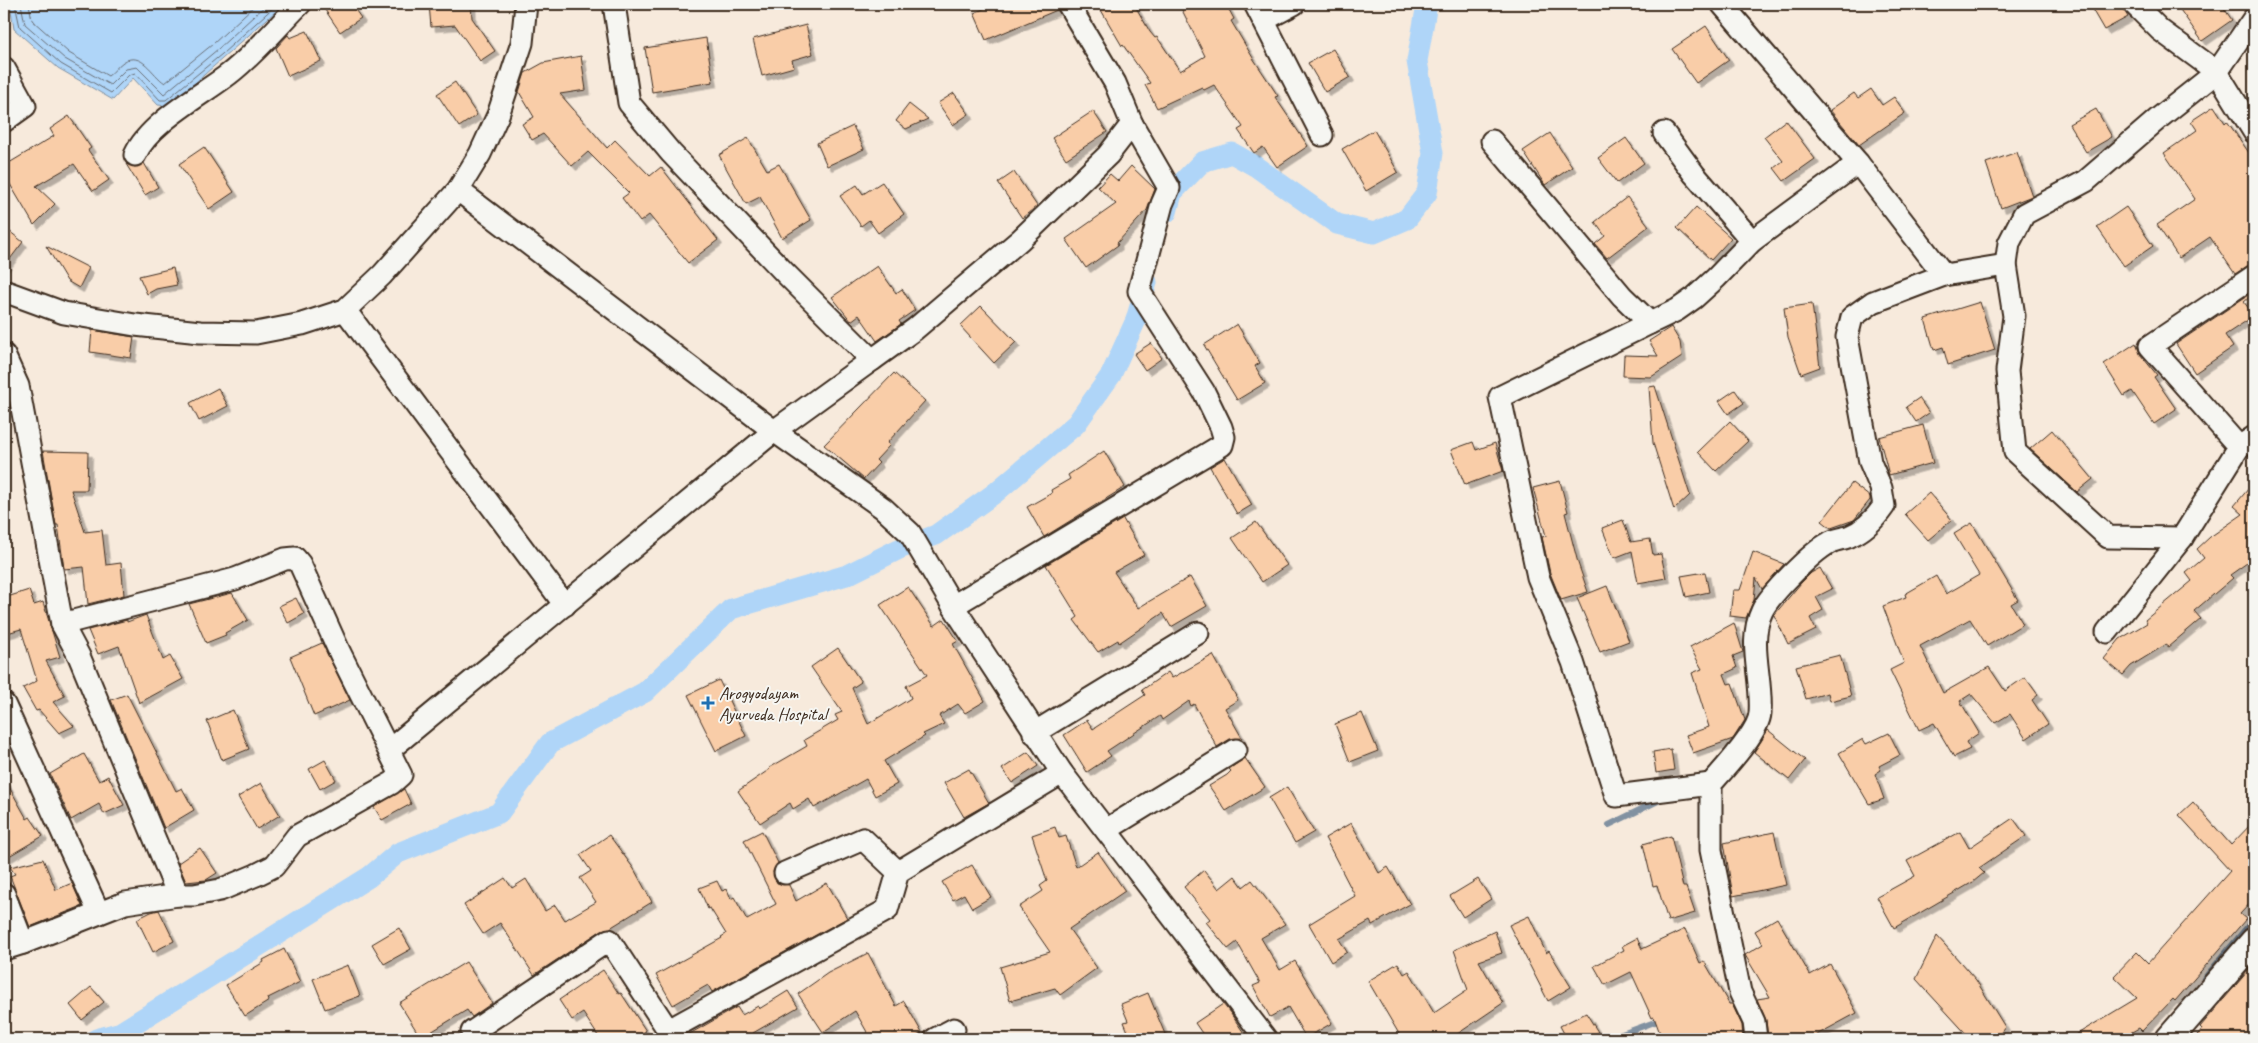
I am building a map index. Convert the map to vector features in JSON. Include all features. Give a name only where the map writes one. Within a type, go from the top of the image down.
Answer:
[{"type":"street","points":[[135,155],[139,145],[171,115],[231,73],[300,4]]},
{"type":"street","points":[[4,291],[64,313],[135,325],[200,332],[256,333],[302,324],[345,310],[382,274],[458,190],[480,154],[498,115],[522,43],[526,4]]},
{"type":"street","points":[[614,4],[629,103],[671,153],[786,274],[872,360]]},
{"type":"street","points":[[953,606],[1222,446],[1224,437],[1204,392],[1139,290],[1162,204],[1169,188],[1132,124],[1115,83],[1068,4]]},
{"type":"street","points":[[1294,4],[1259,12],[1322,136]]},
{"type":"street","points":[[1722,4],[1858,163],[1944,275]]},
{"type":"street","points":[[2134,4],[2160,30],[2217,72],[2254,132]]},
{"type":"street","points":[[2182,538],[2108,537],[2015,452],[2007,371],[2014,316],[2006,265],[2009,243],[2024,214],[2086,181],[2159,118],[2217,72],[2254,18]]},
{"type":"street","points":[[4,68],[25,106],[4,120]]},
{"type":"street","points":[[389,750],[774,431],[915,330],[1020,240],[1108,155],[1132,124]]},
{"type":"street","points":[[1664,133],[1694,174],[1752,241]]},
{"type":"street","points":[[1492,141],[1622,296],[1650,322]]},
{"type":"street","points":[[1712,784],[1616,796],[1573,662],[1538,577],[1500,398],[1677,310],[1694,298],[1716,278],[1752,241],[1858,163]]},
{"type":"street","points":[[458,190],[774,431],[883,508],[910,533],[953,606],[1034,733],[1062,773],[1266,1039]]},
{"type":"street","points":[[1756,1039],[1754,1022],[1740,992],[1711,850],[1712,784],[1744,746],[1760,714],[1756,634],[1762,611],[1773,594],[1794,572],[1828,543],[1852,535],[1873,521],[1884,506],[1881,488],[1870,462],[1847,338],[1852,317],[1873,302],[1944,275],[2006,265]]},
{"type":"street","points":[[2107,632],[2182,538],[2247,442],[2150,346],[2254,276]]},
{"type":"street","points":[[345,310],[565,605]]},
{"type":"street","points":[[4,355],[18,386],[62,624],[79,656],[178,895]]},
{"type":"street","points":[[4,894],[14,946],[125,903],[220,890],[274,866],[297,836],[392,783],[401,775],[340,653],[300,564],[295,558],[285,559],[235,579],[62,624]]},
{"type":"street","points":[[1034,733],[1198,633]]},
{"type":"street","points":[[4,704],[99,913]]},
{"type":"street","points":[[1106,830],[1236,750]]},
{"type":"street","points":[[472,1032],[609,940],[670,1035],[887,910],[898,872],[1062,773]]},
{"type":"street","points":[[785,873],[864,838],[898,872]]},
{"type":"street","points":[[2169,1039],[2254,941]]},
{"type":"water","points":[[10,4],[284,4],[169,106],[158,105],[133,78],[113,100],[58,68],[14,29]]},
{"type":"building","points":[[321,4],[351,4],[361,18],[340,32]]},
{"type":"building","points":[[429,4],[471,4],[472,18],[495,51],[480,61],[455,25],[431,27]]},
{"type":"building","points":[[995,4],[1056,4],[1057,10],[986,40],[974,13]]},
{"type":"building","points":[[1112,4],[1134,4],[1150,32],[1155,38],[1157,37],[1180,71],[1205,56],[1179,4],[1226,4],[1234,19],[1231,21],[1278,96],[1275,97],[1308,146],[1277,167],[1263,147],[1254,153],[1238,130],[1243,127],[1214,85],[1204,90],[1202,87],[1157,108],[1145,85],[1150,83],[1122,46],[1101,10]]},
{"type":"building","points":[[2105,4],[2120,4],[2128,17],[2104,30],[2093,11]]},
{"type":"building","points":[[2176,4],[2221,4],[2232,20],[2202,41]]},
{"type":"building","points":[[806,25],[813,54],[792,60],[794,67],[762,76],[753,39]]},
{"type":"building","points":[[1706,26],[1729,60],[1696,83],[1672,49]]},
{"type":"building","points":[[307,31],[321,61],[288,76],[276,48],[288,35],[290,38]]},
{"type":"building","points":[[706,38],[713,82],[652,92],[645,48]]},
{"type":"building","points":[[1333,49],[1350,77],[1325,92],[1308,63]]},
{"type":"building","points":[[581,56],[586,90],[560,94],[607,148],[615,140],[650,176],[661,167],[718,240],[688,263],[649,215],[640,222],[622,198],[629,193],[588,152],[572,166],[543,134],[532,140],[522,124],[534,117],[519,92],[525,73],[543,63]]},
{"type":"building","points":[[455,82],[477,115],[459,127],[437,94]]},
{"type":"building","points":[[1871,89],[1882,105],[1894,97],[1905,113],[1859,145],[1830,110],[1854,93],[1858,98]]},
{"type":"building","points":[[954,93],[969,114],[953,125],[938,103]]},
{"type":"building","points":[[909,104],[928,119],[906,129],[896,121]]},
{"type":"building","points":[[2214,106],[2225,123],[2227,121],[2254,160],[2254,264],[2235,274],[2210,237],[2179,258],[2157,225],[2195,199],[2164,153],[2197,130],[2191,121]]},
{"type":"building","points":[[2096,109],[2112,137],[2086,152],[2069,124]]},
{"type":"building","points":[[1093,111],[1107,132],[1066,159],[1052,138]]},
{"type":"building","points":[[69,116],[91,148],[88,150],[109,180],[93,191],[74,164],[36,186],[55,204],[34,225],[4,174],[4,166],[54,136],[50,129]]},
{"type":"building","points":[[1786,120],[1815,159],[1784,181],[1774,168],[1783,161],[1764,137]]},
{"type":"building","points":[[853,126],[864,149],[827,166],[817,143]]},
{"type":"building","points":[[1374,130],[1398,172],[1366,191],[1342,149]]},
{"type":"building","points":[[1550,133],[1572,167],[1545,185],[1523,151]]},
{"type":"building","points":[[748,138],[767,170],[779,164],[811,220],[782,238],[760,197],[746,204],[719,155]]},
{"type":"building","points":[[1626,138],[1644,163],[1617,183],[1598,158]]},
{"type":"building","points":[[204,147],[234,192],[209,209],[179,164]]},
{"type":"building","points":[[2017,152],[2032,196],[2001,208],[1986,163]]},
{"type":"building","points":[[144,163],[158,187],[145,195],[126,164],[135,167]]},
{"type":"building","points":[[1131,166],[1155,189],[1147,210],[1117,243],[1118,245],[1086,268],[1066,239],[1116,204],[1098,187],[1110,174],[1118,181]]},
{"type":"building","points":[[1014,172],[1037,206],[1022,218],[998,183]]},
{"type":"building","points":[[882,182],[904,214],[878,233],[869,220],[861,226],[840,196],[857,185],[863,194]]},
{"type":"building","points":[[1627,197],[1649,226],[1607,258],[1595,244],[1605,236],[1595,222]]},
{"type":"building","points":[[1696,207],[1731,238],[1711,260],[1677,228]]},
{"type":"building","points":[[2126,207],[2153,246],[2124,266],[2097,227]]},
{"type":"building","points":[[4,227],[23,242],[4,267]]},
{"type":"building","points":[[46,246],[89,268],[79,288],[67,281]]},
{"type":"building","points":[[877,266],[896,293],[902,289],[915,310],[899,321],[901,324],[877,341],[859,315],[851,321],[832,297]]},
{"type":"building","points":[[173,268],[177,285],[156,289],[147,294],[139,276]]},
{"type":"building","points":[[2254,291],[2254,303],[2250,297],[2244,302],[2254,316],[2225,335],[2233,347],[2195,373],[2176,344]]},
{"type":"building","points":[[1980,302],[1995,350],[1948,365],[1943,347],[1934,350],[1925,319]]},
{"type":"building","points":[[1812,304],[1820,367],[1801,374],[1788,337],[1784,308]]},
{"type":"building","points":[[981,306],[1016,342],[994,363],[960,326]]},
{"type":"building","points":[[1237,324],[1260,363],[1255,366],[1265,383],[1237,400],[1204,345]]},
{"type":"building","points":[[1671,327],[1680,342],[1682,357],[1651,377],[1623,376],[1624,355],[1658,356],[1649,341]]},
{"type":"building","points":[[92,330],[134,337],[131,358],[90,352]]},
{"type":"building","points":[[1151,343],[1162,358],[1145,370],[1134,354]]},
{"type":"building","points":[[2136,343],[2140,354],[2157,375],[2154,377],[2176,409],[2154,424],[2132,391],[2124,396],[2104,364]]},
{"type":"building","points":[[894,373],[925,401],[887,443],[890,445],[876,460],[879,463],[864,479],[824,445]]},
{"type":"building","points":[[1655,386],[1690,495],[1674,510],[1653,443],[1649,387]]},
{"type":"building","points":[[218,388],[228,406],[199,421],[190,403]]},
{"type":"building","points":[[1735,390],[1744,403],[1728,414],[1719,401]]},
{"type":"building","points":[[1919,398],[1929,413],[1916,422],[1906,407]]},
{"type":"building","points":[[1730,421],[1748,441],[1716,471],[1698,452]]},
{"type":"building","points":[[1923,425],[1933,463],[1889,475],[1879,437]]},
{"type":"building","points":[[2052,430],[2093,479],[2077,492],[2030,449]]},
{"type":"building","points":[[1473,442],[1476,450],[1495,443],[1503,471],[1465,485],[1451,450]]},
{"type":"building","points":[[43,451],[88,452],[87,490],[71,490],[85,532],[102,530],[106,565],[121,563],[124,595],[88,604],[84,567],[64,569],[58,525],[56,525]]},
{"type":"building","points":[[1104,451],[1125,487],[1044,537],[1027,507],[1052,493],[1051,490],[1070,479],[1068,475]]},
{"type":"building","points":[[1225,458],[1252,505],[1237,514],[1210,467]]},
{"type":"building","points":[[1560,481],[1568,512],[1565,513],[1588,592],[1561,600],[1550,573],[1542,537],[1546,536],[1533,488]]},
{"type":"building","points":[[2254,482],[2254,558],[2230,575],[2233,578],[2194,611],[2201,619],[2168,647],[2165,645],[2131,666],[2123,675],[2104,659],[2120,639],[2147,623],[2145,620],[2192,581],[2186,573],[2204,558],[2197,549],[2210,537],[2243,514],[2234,506]]},
{"type":"building","points":[[1852,483],[1870,497],[1870,500],[1854,520],[1831,528],[1822,521]]},
{"type":"building","points":[[1929,493],[1952,520],[1928,540],[1905,514]]},
{"type":"building","points":[[1123,519],[1144,555],[1114,572],[1138,608],[1190,577],[1207,606],[1171,627],[1163,613],[1119,643],[1118,640],[1098,652],[1074,620],[1078,617],[1046,565]]},
{"type":"building","points":[[1623,520],[1631,542],[1650,539],[1653,555],[1661,554],[1666,578],[1638,583],[1632,551],[1614,558],[1602,528]]},
{"type":"building","points":[[1256,522],[1287,565],[1262,582],[1232,538]]},
{"type":"building","points":[[1972,523],[2018,600],[2011,604],[2023,624],[1987,646],[1970,619],[1920,646],[1943,693],[1989,667],[2005,691],[2025,677],[2038,695],[2032,700],[2048,724],[2026,739],[2010,714],[1995,723],[1971,694],[1960,701],[1979,733],[1966,742],[1970,749],[1954,757],[1934,723],[1919,730],[1890,670],[1904,663],[1883,606],[1906,597],[1905,594],[1936,576],[1946,594],[1979,575],[1954,534]]},
{"type":"building","points":[[1753,552],[1784,564],[1762,589],[1756,578],[1754,600],[1746,618],[1730,616],[1733,590],[1740,590]]},
{"type":"building","points":[[1820,568],[1832,589],[1816,597],[1823,610],[1810,618],[1816,630],[1788,644],[1774,615],[1801,583],[1811,573]]},
{"type":"building","points":[[1705,572],[1709,592],[1686,597],[1681,576]]},
{"type":"building","points":[[1607,586],[1629,641],[1600,652],[1577,598]]},
{"type":"building","points":[[908,587],[934,626],[944,619],[958,641],[953,644],[985,701],[965,713],[958,704],[939,716],[944,724],[923,734],[925,736],[884,761],[897,784],[875,796],[866,779],[814,808],[809,799],[793,809],[790,803],[760,823],[738,791],[769,768],[807,746],[804,740],[838,720],[835,715],[842,712],[811,667],[838,648],[861,682],[852,688],[868,724],[911,698],[906,686],[927,675],[880,605]]},
{"type":"building","points":[[29,590],[34,605],[43,602],[60,657],[46,661],[65,696],[53,702],[74,726],[59,733],[39,710],[36,711],[23,688],[37,681],[21,629],[4,634],[4,598]]},
{"type":"building","points":[[232,593],[248,620],[225,633],[226,635],[206,643],[189,604]]},
{"type":"building","points":[[296,598],[304,614],[288,623],[279,606]]},
{"type":"building","points":[[146,615],[163,660],[170,656],[183,679],[139,703],[119,646],[98,654],[88,630],[127,620],[127,622]]},
{"type":"building","points":[[1734,623],[1743,652],[1733,656],[1737,668],[1724,674],[1728,684],[1732,683],[1745,720],[1733,739],[1693,753],[1686,735],[1709,727],[1692,673],[1702,669],[1690,647]]},
{"type":"building","points":[[322,643],[350,700],[314,716],[290,657]]},
{"type":"building","points":[[1213,655],[1238,700],[1225,708],[1242,738],[1230,739],[1217,747],[1194,704],[1191,706],[1189,701],[1162,720],[1160,716],[1107,751],[1111,756],[1087,772],[1064,735],[1087,720],[1093,729],[1145,695],[1142,690],[1168,672],[1172,678]]},
{"type":"building","points":[[1840,655],[1851,696],[1830,701],[1828,693],[1806,699],[1796,666]]},
{"type":"building","points":[[719,680],[746,736],[716,751],[688,695]]},
{"type":"building","points":[[127,694],[176,791],[182,788],[194,810],[164,828],[111,700]]},
{"type":"building","points":[[233,710],[249,749],[222,760],[207,721]]},
{"type":"building","points":[[1362,713],[1378,751],[1350,762],[1335,724]]},
{"type":"building","points":[[1768,730],[1805,760],[1789,780],[1754,752]]},
{"type":"building","points":[[1889,733],[1900,755],[1879,766],[1881,770],[1875,774],[1884,799],[1869,804],[1839,753],[1863,739],[1866,744]]},
{"type":"building","points":[[1671,749],[1674,770],[1656,773],[1653,752]]},
{"type":"building","points":[[1028,752],[1038,766],[1012,783],[1002,769]]},
{"type":"building","points":[[84,754],[99,781],[108,776],[124,805],[104,814],[99,804],[71,820],[50,774]]},
{"type":"building","points":[[1245,758],[1265,787],[1226,811],[1209,786],[1227,775],[1231,771],[1229,769]]},
{"type":"building","points":[[325,760],[336,780],[320,789],[309,769]]},
{"type":"building","points":[[969,769],[989,803],[964,817],[944,783]]},
{"type":"building","points":[[4,778],[27,819],[30,817],[43,836],[4,859]]},
{"type":"building","points":[[261,783],[280,815],[257,829],[238,797]]},
{"type":"building","points":[[1287,787],[1314,832],[1295,843],[1269,798]]},
{"type":"building","points":[[404,789],[411,804],[382,820],[374,807]]},
{"type":"building","points":[[2193,802],[2231,845],[2254,821],[2254,899],[2240,914],[2246,919],[2175,1001],[2173,999],[2142,1031],[2139,1028],[2119,1039],[2069,1039],[2137,998],[2114,976],[2137,952],[2148,963],[2230,871],[2179,815]]},
{"type":"building","points":[[2013,818],[2026,836],[1979,868],[1984,873],[1973,882],[1894,928],[1877,897],[1915,876],[1907,861],[1960,832],[1969,848]]},
{"type":"building","points":[[1351,823],[1379,873],[1388,867],[1410,904],[1372,925],[1370,921],[1339,939],[1347,952],[1331,962],[1309,924],[1355,896],[1325,838]]},
{"type":"building","points":[[1055,827],[1059,838],[1066,836],[1076,867],[1098,852],[1125,891],[1069,929],[1097,968],[1060,995],[1055,988],[1010,1001],[1000,967],[1050,952],[1019,907],[1043,891],[1040,886],[1047,881],[1032,835]]},
{"type":"building","points":[[762,831],[778,863],[773,872],[777,883],[789,885],[796,901],[827,883],[847,918],[712,992],[708,985],[673,1005],[656,975],[726,934],[710,908],[708,909],[699,888],[717,881],[722,891],[727,889],[731,899],[734,897],[747,920],[776,904],[744,840]]},
{"type":"building","points":[[1774,832],[1786,885],[1733,896],[1724,843]]},
{"type":"building","points":[[609,835],[634,869],[652,902],[610,928],[602,930],[534,975],[500,923],[483,934],[464,905],[505,878],[512,888],[526,879],[545,911],[555,905],[565,920],[596,902],[580,878],[591,871],[580,855]]},
{"type":"building","points":[[1671,836],[1683,887],[1686,887],[1695,913],[1668,921],[1657,885],[1653,886],[1643,844]]},
{"type":"building","points":[[200,848],[217,873],[206,880],[186,882],[178,863]]},
{"type":"building","points":[[43,859],[56,890],[72,883],[82,906],[30,927],[10,876],[15,874],[10,867]]},
{"type":"building","points":[[972,865],[991,897],[972,908],[964,894],[953,900],[942,882]]},
{"type":"building","points":[[1204,870],[1219,889],[1235,876],[1243,887],[1252,880],[1285,924],[1261,938],[1280,970],[1295,961],[1332,1023],[1306,1038],[1288,1007],[1270,1017],[1253,986],[1260,983],[1237,942],[1228,949],[1206,922],[1210,919],[1184,887]]},
{"type":"building","points":[[1478,879],[1491,899],[1463,917],[1450,896]]},
{"type":"building","points":[[159,910],[174,941],[153,952],[137,919]]},
{"type":"building","points":[[1529,916],[1546,953],[1549,951],[1571,987],[1548,1001],[1509,925]]},
{"type":"building","points":[[1777,918],[1810,975],[1830,964],[1857,1013],[1809,1039],[1768,1039],[1766,1020],[1757,999],[1770,997],[1745,955],[1763,944],[1755,931]]},
{"type":"building","points":[[399,928],[411,949],[384,964],[372,944]]},
{"type":"building","points":[[1685,929],[1700,963],[1704,961],[1729,1004],[1732,1004],[1742,1025],[1743,1039],[1662,1039],[1654,1017],[1652,1018],[1631,972],[1605,985],[1594,966],[1624,950],[1622,946],[1637,938],[1642,949]]},
{"type":"building","points":[[1495,931],[1502,953],[1479,961],[1503,1003],[1450,1039],[1402,1039],[1368,981],[1398,963],[1404,974],[1409,971],[1434,1013],[1468,990],[1454,950]]},
{"type":"building","points":[[1937,936],[1976,980],[2005,1027],[1996,1039],[1971,1039],[1916,979]]},
{"type":"building","points":[[284,949],[300,982],[268,998],[269,1001],[245,1016],[226,985],[264,962],[263,960]]},
{"type":"building","points":[[868,953],[896,1006],[904,1001],[922,1033],[912,1039],[871,1039],[855,1011],[823,1032],[798,994],[828,973]]},
{"type":"building","points":[[466,962],[492,1003],[472,1017],[467,1010],[421,1038],[399,1003]]},
{"type":"building","points":[[2254,964],[2254,1039],[2194,1039],[2202,1029],[2200,1027]]},
{"type":"building","points":[[348,965],[360,996],[325,1009],[313,979]]},
{"type":"building","points":[[603,970],[646,1031],[633,1039],[600,1039],[583,1013],[572,1020],[559,1000]]},
{"type":"building","points":[[91,987],[104,1002],[82,1020],[70,1005]]},
{"type":"building","points":[[788,991],[798,1007],[753,1033],[757,1039],[686,1039],[686,1036],[737,1007],[742,1015],[758,1006],[759,1009]]},
{"type":"building","points":[[1148,993],[1167,1039],[1131,1039],[1124,1022],[1128,1021],[1121,1004]]},
{"type":"building","points":[[1223,1004],[1248,1039],[1206,1039],[1195,1023]]},
{"type":"building","points":[[1586,1013],[1598,1032],[1585,1039],[1567,1039],[1560,1026]]},
{"type":"waterway","points":[[1167,212],[1172,193],[1202,162],[1232,153],[1255,166],[1337,224],[1374,233],[1407,219],[1427,193],[1433,153],[1417,61],[1427,4]]},
{"type":"waterway","points":[[96,1039],[121,1032],[369,877],[398,853],[499,813],[550,743],[645,692],[731,609],[847,575],[899,549],[936,535],[995,493],[1076,424],[1111,375],[1136,320],[1147,282]]},
{"type":"waterway","points":[[1609,825],[1664,798]]},
{"type":"waterway","points":[[2204,979],[2254,919]]},
{"type":"waterway","points":[[1608,1039],[1663,1019]]},
{"type":"place","name":"Arogyodayam Ayurveda Hospital","points":[[708,703]]}]
